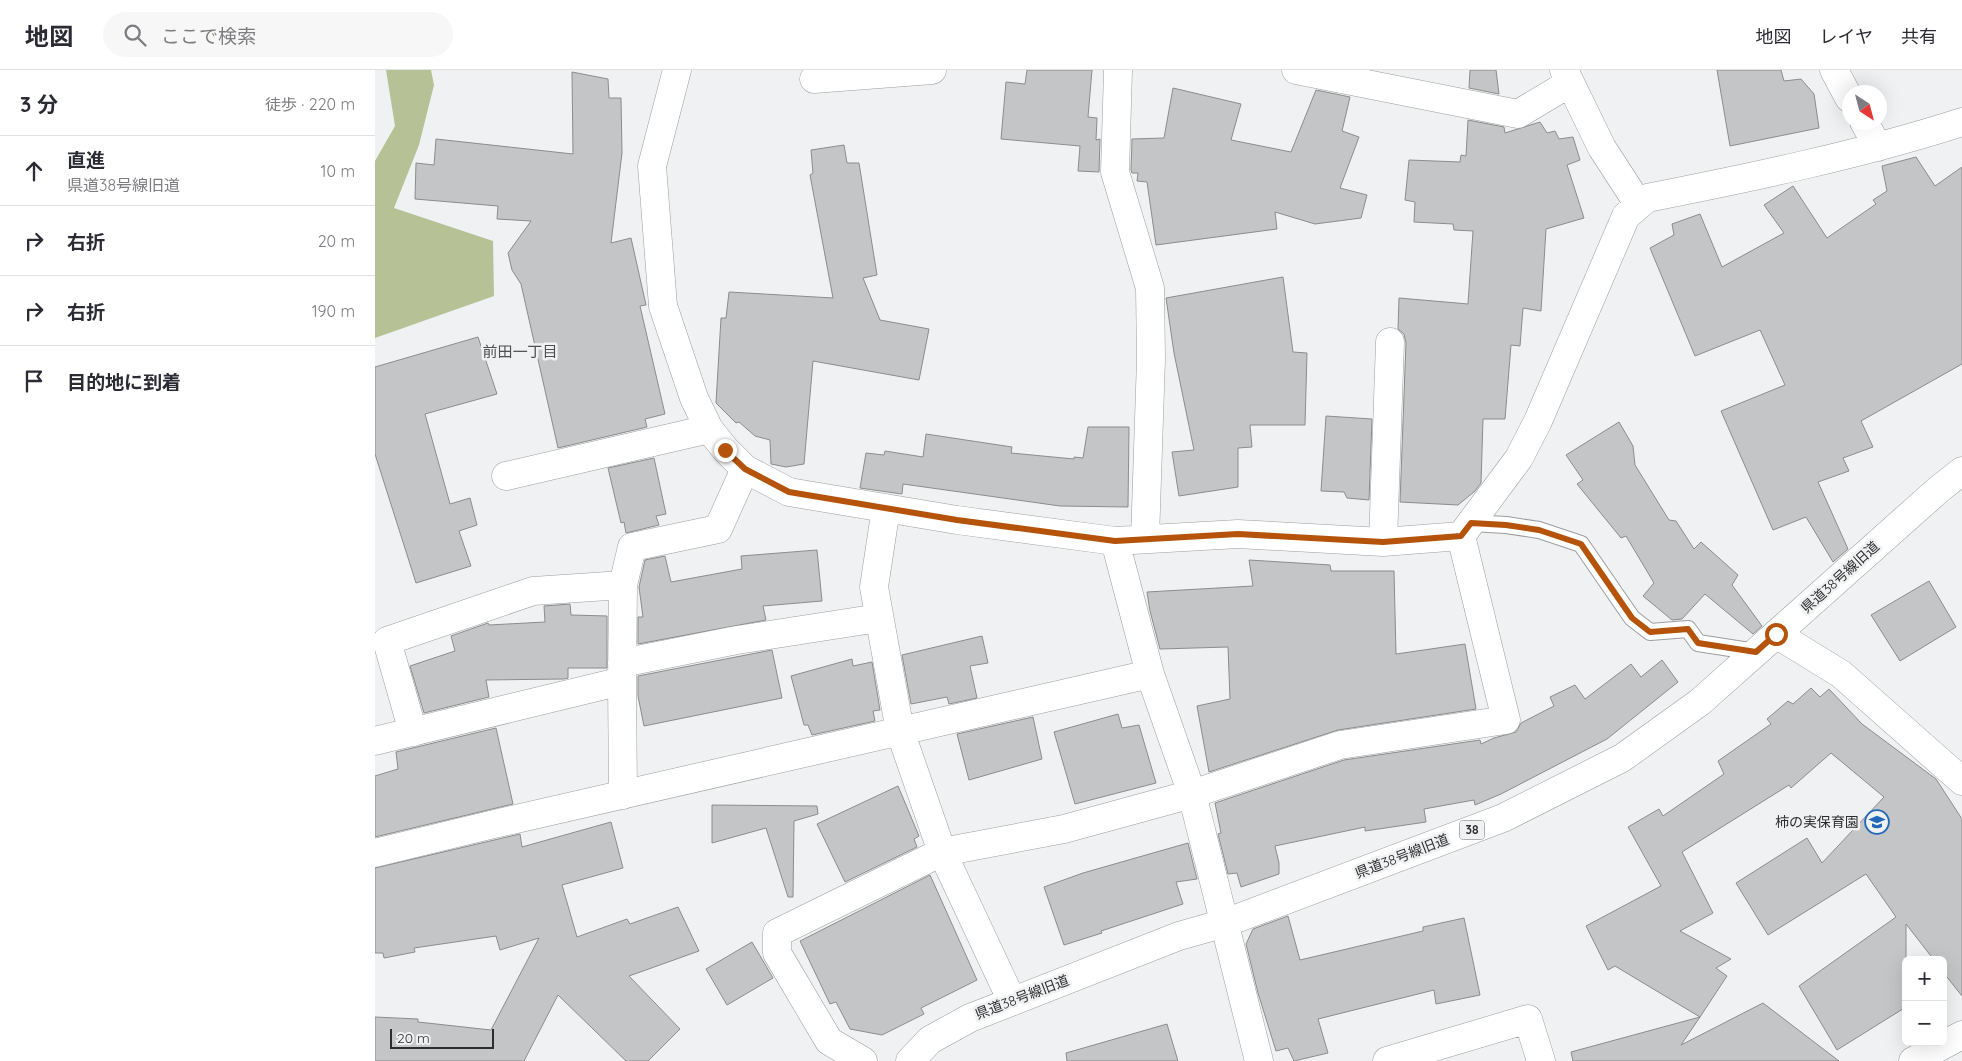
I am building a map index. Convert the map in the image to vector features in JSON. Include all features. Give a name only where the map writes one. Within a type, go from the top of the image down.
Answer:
[{"type":"street","points":[[677,70],[652,166],[663,306],[694,398],[709,429],[725,450],[745,469],[789,492],[957,520],[1115,541],[1238,534],[1383,542],[1466,529],[1519,458],[1603,273],[1626,216],[1647,198],[1823,161],[1962,122]]},
{"type":"street","points":[[814,79],[932,70]]},
{"type":"street","points":[[1118,70],[1115,172],[1150,288],[1151,359],[1145,539]]},
{"type":"street","points":[[1296,70],[1518,114],[1567,76],[1602,148],[1639,205]]},
{"type":"street","points":[[1834,70],[1842,85]]},
{"type":"street","points":[[1868,130],[1878,147]]},
{"type":"street","points":[[1383,542],[1390,342]]},
{"type":"street","points":[[506,476],[709,429]]},
{"type":"street","points":[[623,794],[623,585],[632,547],[718,529],[745,469]]},
{"type":"street","name":"県道38号線旧道","points":[[910,1061],[929,1040],[970,1018],[1179,936],[1225,923],[1503,818],[1623,758],[1700,702],[1938,490],[1962,471]]},
{"type":"street","points":[[886,508],[874,587],[900,731],[942,852],[1012,1001]]},
{"type":"street","points":[[863,1061],[829,1041],[777,953],[777,933],[942,852],[1064,829],[1193,794],[1340,745],[1505,720],[1466,529]]},
{"type":"street","points":[[1115,541],[1150,674],[1193,794],[1259,1061]]},
{"type":"street","points":[[413,732],[387,641],[533,591],[623,585]]},
{"type":"street","points":[[375,740],[413,732],[737,640],[879,618]]},
{"type":"street","points":[[1776,634],[1841,674],[1962,781]]},
{"type":"street","points":[[375,853],[623,794],[1150,674]]},
{"type":"street","points":[[1387,1061],[1528,1019],[1541,1061]]},
{"type":"street","points":[[1913,1061],[1962,1036]]},
{"type":"lane","points":[[1466,529],[1506,525],[1539,530],[1581,544],[1632,618],[1650,632],[1688,629],[1698,643],[1756,652]]},
{"type":"green space","points":[[386,70],[431,70],[434,85],[419,145],[394,208],[493,241],[494,296],[375,338],[375,161],[395,126]]},
{"type":"building","points":[[1027,70],[1092,70],[1088,117],[1097,118],[1096,140],[1100,139],[1099,172],[1078,171],[1080,146],[1001,139],[1006,82],[1025,84]]},
{"type":"building","points":[[1470,70],[1496,70],[1499,94],[1469,88]]},
{"type":"building","points":[[1717,70],[1781,70],[1784,81],[1801,79],[1814,94],[1819,128],[1730,146]]},
{"type":"building","points":[[572,72],[608,79],[609,98],[621,98],[622,153],[611,243],[631,238],[646,305],[640,306],[665,414],[645,419],[647,427],[558,448],[521,284],[512,270],[508,253],[531,221],[497,219],[498,206],[415,199],[416,163],[434,165],[436,139],[573,154]]},
{"type":"building","points":[[1173,88],[1241,104],[1231,140],[1291,152],[1316,90],[1350,97],[1342,131],[1359,137],[1340,188],[1367,195],[1361,218],[1315,224],[1275,212],[1277,229],[1156,245],[1147,182],[1137,181],[1138,173],[1132,173],[1131,170],[1132,139],[1164,138]]},
{"type":"building","points":[[1468,120],[1504,127],[1505,133],[1540,122],[1547,133],[1555,131],[1559,139],[1573,137],[1580,160],[1567,165],[1584,218],[1546,229],[1541,311],[1523,308],[1520,346],[1511,345],[1505,419],[1483,419],[1481,483],[1475,491],[1458,505],[1400,502],[1406,343],[1404,334],[1398,329],[1399,298],[1468,304],[1473,231],[1454,230],[1453,224],[1414,222],[1415,202],[1405,200],[1409,160],[1460,162],[1461,155],[1466,156]]},
{"type":"building","points":[[844,145],[847,163],[859,163],[877,275],[863,278],[880,320],[929,329],[919,380],[813,361],[804,464],[786,467],[771,464],[770,440],[755,436],[739,422],[736,423],[716,403],[721,318],[726,318],[729,292],[833,298],[810,175],[813,173],[811,150]]},
{"type":"building","points":[[1916,157],[1935,186],[1962,167],[1962,364],[1861,421],[1873,447],[1843,458],[1849,471],[1818,482],[1848,549],[1833,562],[1806,517],[1773,530],[1721,411],[1785,385],[1760,330],[1695,356],[1650,248],[1674,235],[1672,224],[1700,214],[1722,267],[1784,233],[1764,205],[1793,186],[1827,238],[1876,204],[1873,200],[1887,191],[1882,166]]},
{"type":"building","points":[[1283,277],[1293,352],[1307,353],[1305,425],[1250,425],[1252,447],[1238,448],[1238,487],[1179,496],[1172,452],[1194,450],[1174,353],[1166,298]]},
{"type":"building","points":[[478,337],[497,394],[425,414],[450,504],[470,498],[477,525],[459,531],[471,566],[416,583],[375,454],[375,367]]},
{"type":"building","points":[[1326,416],[1372,419],[1369,500],[1347,498],[1344,492],[1321,491]]},
{"type":"building","points":[[1619,422],[1633,446],[1635,465],[1669,520],[1676,521],[1694,549],[1701,542],[1738,575],[1732,585],[1762,626],[1753,634],[1705,594],[1682,619],[1672,620],[1643,596],[1654,583],[1626,536],[1621,538],[1577,484],[1583,480],[1566,455]]},
{"type":"building","points":[[1088,427],[1129,427],[1128,507],[1060,506],[903,484],[902,494],[860,488],[866,453],[884,455],[885,451],[923,457],[926,434],[1012,447],[1011,453],[1074,459],[1074,457],[1083,458]]},
{"type":"building","points":[[654,458],[666,514],[656,516],[659,525],[626,533],[624,522],[621,523],[608,468]]},
{"type":"building","points":[[817,550],[822,601],[763,606],[766,620],[638,644],[638,617],[643,617],[639,587],[645,560],[665,556],[671,582],[742,569],[741,556]]},
{"type":"building","points":[[1249,560],[1330,565],[1331,571],[1394,571],[1396,654],[1465,644],[1476,709],[1338,730],[1209,772],[1197,706],[1230,699],[1228,647],[1160,649],[1147,592],[1253,586]]},
{"type":"building","points":[[1929,581],[1956,627],[1900,661],[1871,615]]},
{"type":"building","points":[[570,604],[571,615],[607,616],[607,668],[568,668],[568,678],[564,679],[486,680],[489,697],[424,713],[410,666],[455,651],[451,636],[488,623],[489,625],[545,622],[544,606]]},
{"type":"building","points":[[982,636],[988,663],[970,666],[977,698],[949,704],[947,697],[911,704],[902,655]]},
{"type":"building","points":[[772,650],[782,698],[644,726],[638,696],[638,676]]},
{"type":"building","points":[[852,659],[853,666],[872,662],[880,710],[873,711],[875,721],[812,735],[808,725],[804,725],[791,676]]},
{"type":"building","points":[[1662,660],[1678,682],[1607,739],[1501,794],[1475,805],[1474,800],[1424,809],[1426,822],[1365,831],[1365,827],[1275,846],[1279,863],[1279,874],[1241,887],[1237,873],[1228,874],[1218,834],[1221,833],[1215,803],[1344,760],[1480,740],[1481,744],[1516,732],[1521,723],[1554,706],[1550,697],[1575,685],[1585,699],[1631,664],[1641,677]]},
{"type":"building","points":[[1811,688],[1820,697],[1829,689],[1862,724],[1936,779],[1962,819],[1962,996],[1947,977],[1947,956],[1931,956],[1906,924],[1906,956],[1902,956],[1902,1009],[1837,1050],[1799,986],[1896,917],[1866,874],[1768,935],[1736,883],[1807,838],[1822,863],[1884,797],[1831,753],[1791,788],[1789,785],[1682,852],[1713,913],[1680,931],[1731,959],[1716,968],[1727,976],[1700,1017],[1615,966],[1608,970],[1586,926],[1661,886],[1628,827],[1659,809],[1663,816],[1724,774],[1718,761],[1771,724],[1767,719],[1788,701],[1793,704]]},
{"type":"building","points":[[1118,714],[1122,728],[1139,725],[1156,783],[1075,804],[1054,732]]},
{"type":"building","points":[[1033,717],[1042,759],[969,780],[957,734]]},
{"type":"building","points":[[496,728],[513,804],[375,837],[375,776],[398,769],[396,752]]},
{"type":"building","points":[[898,786],[919,836],[914,839],[917,847],[845,882],[817,824]]},
{"type":"building","points":[[712,805],[817,806],[818,814],[794,821],[793,897],[788,897],[766,828],[712,843]]},
{"type":"building","points":[[611,822],[623,868],[562,885],[577,937],[627,919],[630,924],[678,907],[699,951],[629,976],[680,1029],[648,1061],[626,1061],[558,995],[524,1061],[375,1061],[375,1017],[418,1019],[418,1022],[491,1030],[539,938],[500,950],[496,936],[414,948],[415,952],[384,958],[383,953],[375,953],[375,868],[520,834],[522,847]]},
{"type":"building","points":[[1188,843],[1197,879],[1176,882],[1183,904],[1064,945],[1044,887],[1083,873]]},
{"type":"building","points":[[930,875],[977,980],[921,1008],[924,1014],[882,1035],[850,1029],[836,1002],[830,1004],[800,941]]},
{"type":"building","points":[[1288,916],[1300,960],[1423,931],[1423,927],[1464,918],[1480,995],[1436,1004],[1434,990],[1318,1019],[1328,1053],[1294,1061],[1288,1048],[1276,1051],[1258,993],[1246,944],[1253,929]]},
{"type":"building","points":[[752,942],[773,978],[727,1005],[706,969]]},
{"type":"building","points":[[1763,1003],[1839,1061],[1573,1061],[1571,1052],[1700,1017],[1681,1045]]},
{"type":"building","points":[[1167,1024],[1178,1061],[1067,1061],[1066,1053]]},
{"type":"place","name":"柿の実保育園","points":[[1877,822]]},
{"type":"district","name":"前田一丁目","points":[[520,352]]},
{"type":"route","points":[[725,450],[745,469],[789,492],[957,520],[1115,541],[1238,534],[1383,542],[1461,536],[1471,523],[1506,525],[1539,530],[1581,544],[1632,618],[1650,632],[1688,629],[1698,643],[1756,652],[1776,634]]}]
